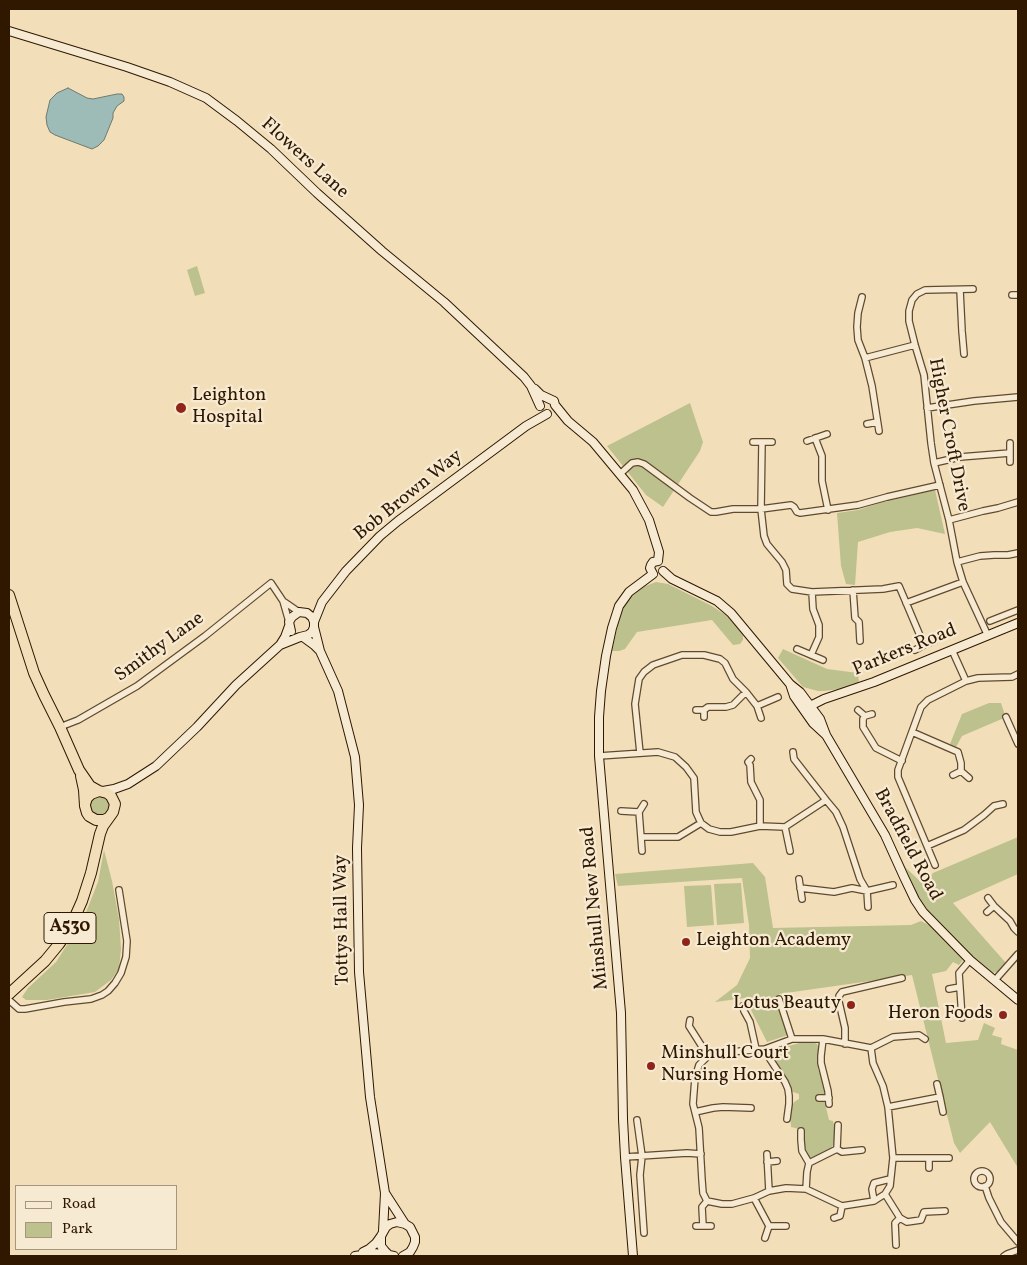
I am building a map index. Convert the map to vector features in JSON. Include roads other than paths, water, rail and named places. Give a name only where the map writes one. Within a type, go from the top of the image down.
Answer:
[{"type":"highway","points":[[9,595],[34,673],[79,770],[87,813],[92,818],[100,821],[108,818],[113,812],[115,804],[111,796],[90,786],[79,770]]},
{"type":"highway","points":[[85,804],[90,794],[101,791]]},
{"type":"highway","name":"A530","points":[[92,818],[97,843]]},
{"type":"highway","name":"A530","points":[[9,994],[48,958],[70,928],[87,887],[97,843],[108,818]]},
{"type":"street","name":"Flowers Lane","points":[[9,31],[126,66],[206,98],[271,150],[382,251],[444,302],[515,367],[541,395],[547,398]]},
{"type":"street","name":"Higher Croft Drive","points":[[973,289],[925,290],[917,294],[912,300],[909,321],[924,375],[934,462],[949,520],[957,562],[963,582],[988,636]]},
{"type":"street","points":[[960,290],[964,354]]},
{"type":"street","points":[[862,296],[858,313],[858,340],[872,386],[879,431]]},
{"type":"street","points":[[865,358],[915,345]]},
{"type":"street","name":"Flowers Lane","points":[[532,386],[540,407]]},
{"type":"street","points":[[927,408],[1018,397]]},
{"type":"street","points":[[568,421],[543,413],[540,407],[542,401],[547,398],[553,400],[568,421],[593,442],[634,490],[649,520],[659,552],[658,561]]},
{"type":"street","points":[[548,414],[554,411],[556,405]]},
{"type":"street","name":"Bob Brown Way","points":[[526,426],[540,407]]},
{"type":"street","name":"Bob Brown Way","points":[[314,625],[322,602],[346,571],[380,536],[526,426],[548,414]]},
{"type":"street","points":[[867,424],[878,422]]},
{"type":"street","points":[[807,441],[826,434]]},
{"type":"street","points":[[816,438],[822,456],[822,481],[828,510]]},
{"type":"street","points":[[753,442],[772,442]]},
{"type":"street","points":[[762,442],[764,536],[766,544],[782,562],[786,570],[788,584],[792,589],[812,592],[883,589],[899,586],[924,645]]},
{"type":"street","points":[[1010,444],[1010,462]]},
{"type":"street","points":[[934,462],[960,457],[1010,453]]},
{"type":"street","points":[[620,474],[632,463],[644,464],[711,512],[791,505],[800,513],[828,510],[940,486]]},
{"type":"street","points":[[949,520],[982,508],[998,508],[1018,502]]},
{"type":"street","points":[[957,562],[980,556],[1018,554]]},
{"type":"street","points":[[658,561],[663,565],[663,571],[653,574],[650,568],[651,565],[653,562],[658,561]]},
{"type":"street","name":"Bradfield Road","points":[[663,571],[672,579],[717,601],[731,613],[790,684],[794,696],[808,707],[816,726],[826,735],[885,835],[916,900],[927,916],[970,960],[1018,1000]]},
{"type":"street","name":"Minshull New Road","points":[[633,1256],[623,1119],[621,1013],[599,756],[599,717],[601,691],[612,628],[619,606],[629,592],[653,574]]},
{"type":"street","name":"Smithy Lane","points":[[60,727],[78,720],[137,686],[205,636],[271,582],[283,601]]},
{"type":"street","points":[[906,603],[963,582]]},
{"type":"street","points":[[853,590],[855,618],[858,622],[860,641]]},
{"type":"street","points":[[811,655],[819,637],[819,625],[813,609],[812,592]]},
{"type":"street","points":[[280,645],[308,636],[312,632],[314,625],[312,617],[307,613],[301,612],[283,601]]},
{"type":"street","points":[[283,601],[291,631],[301,637]]},
{"type":"street","name":"Bob Brown Way","points":[[301,612],[322,602]]},
{"type":"street","points":[[990,621],[1018,610]]},
{"type":"street","points":[[101,791],[128,784],[156,766],[197,727],[236,685],[280,645],[292,617],[301,612]]},
{"type":"street","name":"Parkers Road","points":[[808,707],[1018,623]]},
{"type":"street","name":"Tottys Hall Way","points":[[314,625],[320,651],[338,690],[355,757],[358,805],[359,972],[370,1097],[385,1193],[382,1233]]},
{"type":"street","name":"Tottys Hall Way","points":[[301,637],[320,651]]},
{"type":"street","points":[[914,650],[934,641]]},
{"type":"street","points":[[797,649],[823,660]]},
{"type":"street","points":[[952,650],[966,681]]},
{"type":"street","points":[[640,753],[635,704],[640,679],[644,672],[653,665],[686,655],[714,657],[725,663],[733,679],[757,706],[761,718]]},
{"type":"street","points":[[935,865],[898,777],[898,770],[921,707],[928,700],[966,681],[978,678],[1012,677],[1018,674]]},
{"type":"street","points":[[696,710],[733,705],[746,692]]},
{"type":"street","points":[[757,706],[778,697]]},
{"type":"street","points":[[704,710],[704,717]]},
{"type":"street","points":[[858,710],[865,716]]},
{"type":"street","points":[[865,716],[872,714]]},
{"type":"street","points":[[865,716],[863,727],[876,748],[902,761]]},
{"type":"street","points":[[1006,717],[1017,740]]},
{"type":"street","points":[[912,732],[958,752],[961,771],[969,778]]},
{"type":"street","points":[[599,756],[658,752],[668,754],[681,761],[694,778],[697,813],[701,823],[720,832],[731,832],[760,826],[785,827],[826,800]]},
{"type":"street","points":[[792,758],[836,812],[843,827],[860,879],[867,891],[868,907]]},
{"type":"street","points":[[747,761],[750,765],[751,782],[760,800],[760,826]]},
{"type":"street","points":[[953,775],[961,771]]},
{"type":"street","points":[[115,804],[118,796],[128,784]]},
{"type":"street","points":[[642,852],[640,812],[644,804]]},
{"type":"street","points":[[927,846],[964,830],[994,806],[1004,804]]},
{"type":"street","points":[[621,811],[640,812]]},
{"type":"street","points":[[642,837],[678,837],[701,823]]},
{"type":"street","points":[[785,827],[790,851]]},
{"type":"street","points":[[799,879],[802,899]]},
{"type":"street","points":[[800,888],[834,892],[852,888],[867,891],[892,885]]},
{"type":"street","points":[[9,1000],[18,1009],[26,1009],[91,999],[108,991],[121,972],[126,957],[127,940],[119,890]]},
{"type":"street","points":[[988,898],[1018,932]]},
{"type":"street","points":[[987,912],[994,906]]},
{"type":"street","points":[[995,980],[1018,954]]},
{"type":"street","points":[[962,1018],[959,973],[970,960]]},
{"type":"street","points":[[845,1044],[845,1028],[839,1002],[839,996],[842,992],[902,978]]},
{"type":"street","points":[[949,989],[960,987]]},
{"type":"street","points":[[780,999],[792,1039]]},
{"type":"street","points":[[743,1006],[750,1022],[756,1049]]},
{"type":"street","points":[[687,1025],[708,1056]]},
{"type":"street","points":[[707,1201],[703,1186],[699,1128],[694,1112],[693,1096],[699,1065],[708,1056],[718,1053],[765,1049],[792,1039],[823,1039],[871,1048],[893,1037],[920,1035],[925,1039]]},
{"type":"street","points":[[819,1098],[829,1101],[821,1063],[823,1039]]},
{"type":"street","points":[[707,1201],[732,1204],[754,1198],[769,1191],[786,1188],[806,1189],[842,1206],[874,1201],[884,1194],[890,1186],[893,1158],[888,1107],[883,1086],[873,1063],[871,1048]]},
{"type":"street","points":[[765,1049],[772,1064],[785,1082],[789,1096],[787,1119]]},
{"type":"street","points":[[937,1084],[943,1112]]},
{"type":"street","points":[[789,1096],[796,1095]]},
{"type":"street","points":[[888,1107],[940,1097]]},
{"type":"street","points":[[694,1112],[723,1107],[751,1108]]},
{"type":"street","points":[[637,1120],[642,1132],[640,1175],[645,1229]]},
{"type":"street","points":[[836,1149],[838,1125]]},
{"type":"street","points":[[802,1131],[802,1150],[809,1163],[806,1189]]},
{"type":"street","points":[[836,1149],[842,1152],[862,1150]]},
{"type":"street","points":[[809,1163],[836,1149]]},
{"type":"street","points":[[625,1157],[701,1154]]},
{"type":"street","points":[[767,1154],[769,1191]]},
{"type":"street","points":[[893,1158],[949,1158]]},
{"type":"street","points":[[929,1158],[929,1168]]},
{"type":"street","points":[[767,1162],[777,1161]]},
{"type":"street","points":[[874,1201],[872,1188],[874,1183],[890,1179]]},
{"type":"street","points":[[985,1186],[1001,1222],[1018,1242]]},
{"type":"street","name":"Tottys Hall Way","points":[[385,1193],[405,1224],[413,1231],[415,1242]]},
{"type":"street","points":[[884,1194],[900,1218],[907,1222],[921,1220],[924,1212],[945,1211]]},
{"type":"street","points":[[754,1198],[770,1226]]},
{"type":"street","points":[[707,1201],[702,1207],[699,1226],[711,1226]]},
{"type":"street","points":[[839,1218],[842,1206]]},
{"type":"street","points":[[896,1245],[895,1223],[900,1218]]},
{"type":"street","points":[[355,1256],[376,1243],[390,1224],[397,1222],[405,1224]]},
{"type":"street","points":[[770,1226],[786,1226]]},
{"type":"street","points":[[765,1238],[770,1226]]},
{"type":"street","points":[[382,1233],[384,1251],[391,1255]]},
{"type":"street","points":[[404,1256],[410,1252],[415,1242]]},
{"type":"street","points":[[414,1256],[415,1242]]},
{"type":"street","points":[[1004,1256],[1018,1250]]},
{"type":"street","points":[[355,1256],[374,1252],[391,1255]]},
{"type":"water","points":[[68,88],[87,98],[93,99],[117,94],[122,94],[124,97],[124,101],[117,106],[113,113],[113,118],[104,140],[92,149],[55,135],[50,132],[47,125],[46,117],[50,100],[57,93]]},
{"type":"place","name":"Leighton Hospital","points":[[181,408]]},
{"type":"place","name":"Leighton Academy","points":[[686,942]]},
{"type":"place","name":"Lotus Beauty","points":[[851,1005]]},
{"type":"place","name":"Heron Foods","points":[[1003,1015]]},
{"type":"place","name":"Minshull Court Nursing Home","points":[[651,1066]]}]
